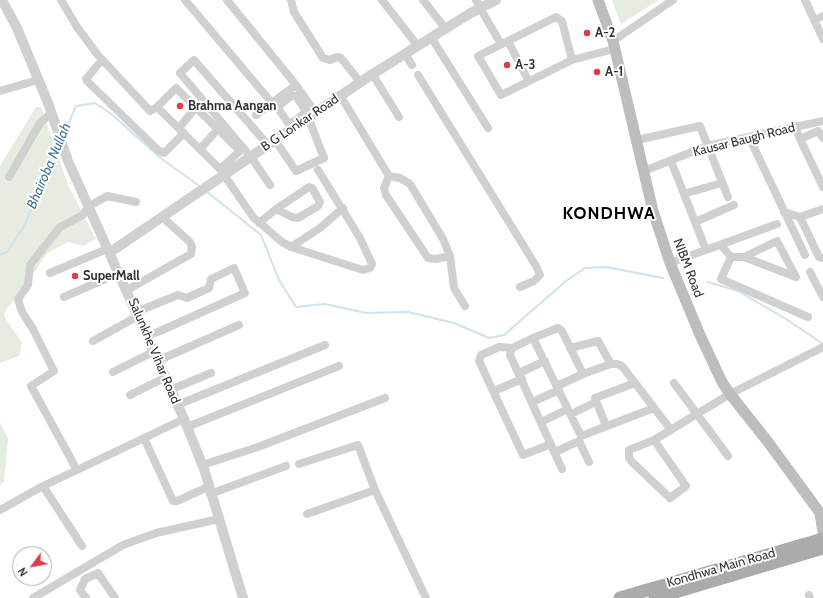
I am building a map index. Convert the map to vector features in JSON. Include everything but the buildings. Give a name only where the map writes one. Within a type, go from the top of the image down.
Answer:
[{"type":"main road","name":"NIBM Road","points":[[598,0],[613,45],[653,211],[670,263],[700,334],[722,382],[730,394],[768,442],[822,516]]},
{"type":"main road","points":[[822,516],[823,532]]},
{"type":"main road","name":"Kondhwa Main Road","points":[[620,598],[823,539]]},
{"type":"main road","name":"Kondhwa Main Road","points":[[655,598],[677,595],[823,548]]},
{"type":"street","name":"Salunkhe Vihar Road","points":[[2,0],[17,28],[52,113],[68,161],[127,290],[202,465],[243,598]]},
{"type":"street","points":[[61,0],[77,27],[102,60],[150,111],[157,107],[175,87],[240,152],[222,172]]},
{"type":"street","points":[[66,9],[68,0]]},
{"type":"street","points":[[185,0],[272,103]]},
{"type":"street","points":[[227,0],[296,85],[306,117],[324,158],[296,171],[272,142],[194,60],[180,72],[251,157],[270,185]]},
{"type":"street","points":[[291,0],[294,12],[323,58],[330,60],[337,57],[341,58],[360,82]]},
{"type":"street","points":[[382,0],[417,45]]},
{"type":"street","points":[[423,0],[445,28]]},
{"type":"street","name":"B G Lonkar Road","points":[[108,251],[208,187],[222,172],[251,157],[306,117],[373,75],[417,45],[479,5],[496,0]]},
{"type":"street","points":[[572,60],[562,20],[556,17],[478,56],[501,95],[528,80],[572,60],[613,45],[673,0]]},
{"type":"street","points":[[805,0],[823,39]]},
{"type":"street","points":[[479,5],[528,80]]},
{"type":"street","points":[[815,20],[823,16]]},
{"type":"street","points":[[431,37],[488,128]]},
{"type":"street","points":[[405,54],[412,65]]},
{"type":"street","points":[[102,60],[86,79],[87,81],[158,150],[164,153],[196,107]]},
{"type":"street","points":[[373,75],[399,116]]},
{"type":"street","points":[[418,75],[536,266],[540,276],[534,281],[520,287]]},
{"type":"street","points":[[0,91],[38,80]]},
{"type":"street","points":[[296,85],[285,96],[277,109],[289,124],[306,117]]},
{"type":"street","points":[[340,95],[389,176],[400,178],[410,184],[443,239],[450,256],[454,288],[465,306]]},
{"type":"street","points":[[256,115],[272,103],[285,96],[296,96],[306,110],[306,117]]},
{"type":"street","points":[[157,107],[222,172],[252,217],[259,223],[291,247],[354,268],[363,270],[370,268],[372,264],[360,238],[343,208],[318,170]]},
{"type":"street","points":[[9,177],[40,123],[52,113]]},
{"type":"street","name":"Kausar Baugh Road","points":[[644,171],[707,146],[823,121]]},
{"type":"street","points":[[637,140],[698,126],[702,128],[707,146],[728,197]]},
{"type":"street","points":[[795,126],[823,187]]},
{"type":"street","points":[[200,149],[218,129]]},
{"type":"street","points":[[800,139],[818,131],[823,138]]},
{"type":"street","points":[[749,137],[806,255]]},
{"type":"street","points":[[671,161],[706,250]]},
{"type":"street","points":[[389,176],[384,188],[386,195],[428,258],[436,259],[450,256]]},
{"type":"street","points":[[690,192],[722,183]]},
{"type":"street","points":[[259,223],[276,209],[309,187],[312,188],[320,202],[318,206],[298,218],[292,217],[276,209]]},
{"type":"street","points":[[77,470],[31,386],[54,371],[33,329],[22,312],[18,299],[28,285],[30,265],[60,227],[83,215],[88,207],[107,196],[136,202]]},
{"type":"street","points":[[695,222],[734,205]]},
{"type":"street","points":[[291,247],[324,225],[343,208]]},
{"type":"street","points":[[784,212],[800,217],[823,209]]},
{"type":"street","points":[[127,290],[191,254],[192,247],[190,242],[162,217]]},
{"type":"street","points":[[800,217],[820,257],[823,258]]},
{"type":"street","points":[[670,263],[778,224]]},
{"type":"street","points":[[731,257],[744,257],[796,277],[777,241],[744,257]]},
{"type":"street","points":[[721,245],[731,257]]},
{"type":"street","points":[[50,273],[108,251]]},
{"type":"street","points":[[731,257],[721,279],[808,317]]},
{"type":"street","points":[[93,341],[137,314],[178,295],[187,298],[209,288],[211,279],[234,268],[245,293],[160,332],[146,336]]},
{"type":"street","points":[[810,272],[823,297]]},
{"type":"street","points":[[64,297],[119,273]]},
{"type":"street","points":[[112,372],[239,326]]},
{"type":"street","points":[[551,444],[523,455],[480,360],[480,357],[499,348],[512,348],[558,328],[562,331],[583,374]]},
{"type":"street","points":[[533,338],[570,411],[588,462]]},
{"type":"street","points":[[570,348],[598,341],[611,364]]},
{"type":"street","points":[[177,406],[325,345]]},
{"type":"street","points":[[512,348],[510,355],[562,469]]},
{"type":"street","points":[[654,440],[686,486],[670,498],[629,458],[629,450],[654,440],[730,394],[820,348]]},
{"type":"street","points":[[494,391],[545,361]]},
{"type":"street","points":[[532,402],[583,374],[611,364],[622,366],[671,430]]},
{"type":"street","points":[[0,510],[43,486],[144,438],[339,366]]},
{"type":"street","points":[[170,390],[211,373]]},
{"type":"street","points":[[130,395],[164,378]]},
{"type":"street","points":[[674,382],[728,456]]},
{"type":"street","points":[[606,426],[595,398],[635,383]]},
{"type":"street","points":[[202,465],[258,447],[385,398]]},
{"type":"street","points":[[541,422],[596,402]]},
{"type":"street","points":[[555,452],[606,426],[654,408]]},
{"type":"street","points":[[144,438],[173,501],[178,502],[209,490],[286,466]]},
{"type":"street","points":[[299,464],[358,445],[375,490],[426,598]]},
{"type":"street","points":[[43,486],[82,546]]},
{"type":"street","points":[[307,514],[375,490]]},
{"type":"street","points":[[32,598],[42,596],[79,571],[124,545],[150,535],[219,519]]},
{"type":"street","points":[[79,571],[85,578]]},
{"type":"street","points":[[86,598],[80,590],[85,578],[98,573],[116,598]]},
{"type":"shaded area","points":[[612,0],[659,0],[621,24]]},
{"type":"shaded area","points":[[36,107],[41,107],[68,185],[96,239],[83,246],[68,242],[47,253],[23,290],[6,309],[4,316],[22,343],[19,356],[0,363],[0,166]]},
{"type":"shaded area","points":[[0,422],[8,439],[4,482],[0,484]]},
{"type":"waterway","points":[[63,136],[76,106],[95,103],[110,113],[163,160],[201,187]]},
{"type":"waterway","name":"Bhairoba Nullah","points":[[0,255],[7,252],[23,228],[59,146]]},
{"type":"waterway","points":[[206,191],[261,235],[279,280],[296,307],[325,304],[366,313],[408,312],[454,323],[489,338],[504,335],[566,281],[585,268],[606,267],[663,278]]},
{"type":"waterway","points":[[708,282],[738,291],[786,319],[823,344]]},
{"type":"place","name":"A-2","points":[[587,33]]},
{"type":"place","name":"A-3","points":[[507,65]]},
{"type":"place","name":"A-1","points":[[597,72]]},
{"type":"place","name":"Brahma Aangan","points":[[180,106]]},
{"type":"place","name":"SuperMall","points":[[75,276]]},
{"type":"district","name":"KONDHWA","points":[[609,214]]}]
